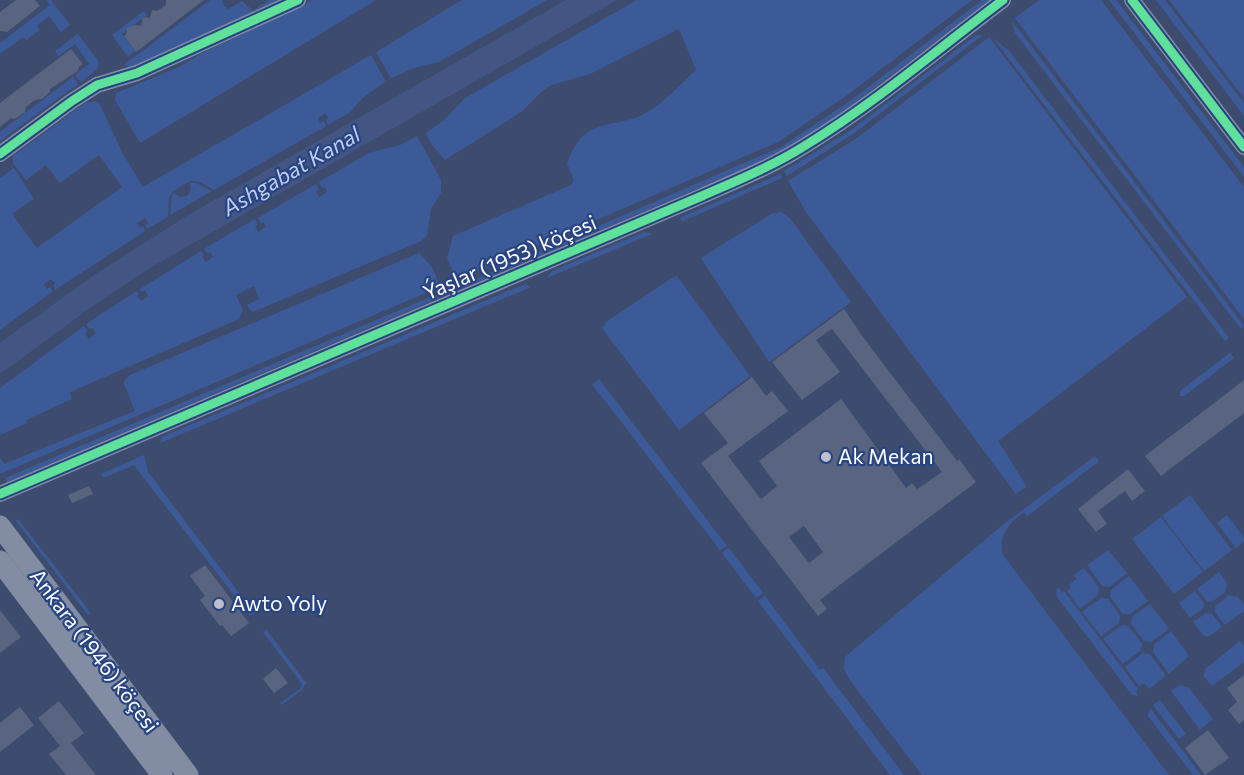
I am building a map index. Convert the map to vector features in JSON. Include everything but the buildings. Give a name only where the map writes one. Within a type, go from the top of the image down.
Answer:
[{"type":"main road","name":"Ankara (1946) köçesi","points":[[0,526],[188,775]]},
{"type":"main road","name":"Ankara (1946) köçesi","points":[[0,561],[162,775]]},
{"type":"street","points":[[0,154],[97,86],[137,73],[298,0]]},
{"type":"street","name":"Ýaşlar (1953) köçesi","points":[[0,494],[702,196],[779,161],[857,110],[1003,0]]},
{"type":"street","points":[[1132,0],[1244,147]]},
{"type":"shaded area","points":[[46,0],[51,0],[70,25],[61,32],[49,16],[37,26],[40,30],[26,40],[23,37],[0,54],[0,43],[50,5]]},
{"type":"shaded area","points":[[210,0],[222,0],[228,9],[242,1],[253,11],[269,0],[280,0],[132,68],[124,65]]},
{"type":"shaded area","points":[[313,0],[376,0],[140,143],[115,100],[116,93],[181,66],[200,54]]},
{"type":"shaded area","points":[[462,0],[547,0],[439,62],[413,68],[390,77],[376,52]]},
{"type":"shaded area","points":[[637,0],[972,0],[846,96],[778,142],[457,280],[447,259],[453,236],[571,185],[574,181],[567,163],[584,135],[599,127],[642,115],[665,100],[696,70],[679,29],[590,74],[551,85],[521,112],[445,160],[430,142],[426,133],[443,121],[465,98]]},
{"type":"shaded area","points":[[982,0],[990,0],[802,140],[744,169],[466,287],[460,286],[781,147],[850,101]]},
{"type":"shaded area","points":[[1039,0],[1101,0],[1244,187],[1244,319],[1015,18]]},
{"type":"shaded area","points":[[1109,0],[1116,0],[1244,167],[1244,177]]},
{"type":"shaded area","points":[[1156,0],[1165,0],[1244,103],[1244,116]]},
{"type":"shaded area","points":[[1169,0],[1244,0],[1244,98]]},
{"type":"shaded area","points":[[144,11],[147,15],[122,34],[135,51],[128,57],[112,35]]},
{"type":"shaded area","points":[[1012,21],[1244,326],[1241,329],[1015,33]]},
{"type":"shaded area","points":[[78,34],[99,62],[97,69],[81,82],[75,75],[89,64],[75,44],[59,56],[55,51]]},
{"type":"shaded area","points":[[976,35],[983,35],[853,134],[787,176],[784,171],[851,130]]},
{"type":"shaded area","points":[[989,37],[1187,297],[998,441],[1026,487],[1016,494],[806,212],[788,181],[857,138]]},
{"type":"shaded area","points":[[993,38],[1010,52],[1229,338],[1225,341]]},
{"type":"shaded area","points":[[371,55],[385,80],[384,83],[365,96],[349,113],[328,125],[326,120],[329,118],[325,113],[318,118],[320,123],[324,121],[326,126],[214,190],[200,182],[191,181],[173,191],[169,197],[168,217],[147,229],[145,225],[148,223],[145,218],[137,223],[140,228],[143,226],[145,231],[55,290],[53,286],[55,283],[51,279],[44,284],[47,289],[50,287],[53,291],[0,330],[0,178],[14,168],[34,199],[12,214],[37,248],[122,187],[99,155],[60,183],[46,165],[26,180],[13,163],[13,156],[85,103],[96,101],[143,187]]},
{"type":"shaded area","points":[[73,77],[78,84],[0,141],[0,132]]},
{"type":"shaded area","points":[[417,136],[441,180],[441,193],[431,209],[427,235],[421,241],[253,312],[247,305],[259,299],[254,286],[236,295],[243,310],[239,319],[70,392],[72,399],[0,435],[0,388],[84,326],[87,331],[85,334],[89,339],[96,333],[86,324],[137,291],[139,294],[137,296],[141,301],[148,296],[145,290],[142,292],[140,289],[201,251],[206,262],[213,257],[204,249],[255,219],[258,232],[266,227],[264,222],[261,223],[258,218],[316,184],[319,197],[327,192],[319,182],[369,153],[400,145]]},
{"type":"shaded area","points":[[780,174],[782,178],[683,221],[680,219],[681,217]]},
{"type":"shaded area","points":[[190,183],[196,183],[212,191],[170,215],[172,195],[174,193],[180,197],[187,196],[191,190]]},
{"type":"shaded area","points":[[781,212],[789,217],[851,302],[769,362],[701,258],[771,214]]},
{"type":"shaded area","points":[[644,232],[652,234],[547,278],[552,271]]},
{"type":"shaded area","points":[[419,253],[432,267],[440,287],[0,474],[0,457],[4,464],[135,411],[124,384],[130,375]]},
{"type":"shaded area","points":[[677,276],[750,376],[679,430],[602,328],[606,322]]},
{"type":"shaded area","points":[[525,284],[531,287],[160,443],[161,438],[166,435]]},
{"type":"shaded area","points":[[442,292],[439,298],[7,482],[5,478]]},
{"type":"shaded area","points":[[1230,353],[1234,358],[1184,396],[1180,396],[1180,391]]},
{"type":"shaded area","points":[[599,379],[727,546],[720,550],[592,384]]},
{"type":"shaded area","points":[[144,455],[148,472],[254,613],[250,616],[134,465],[103,478],[101,474]]},
{"type":"shaded area","points":[[1094,457],[1099,459],[1098,462],[1027,516],[1024,512],[1013,521],[1003,536],[1003,555],[1169,775],[922,775],[849,679],[844,669],[845,657],[1005,523]]},
{"type":"shaded area","points":[[1190,495],[1232,550],[1204,571],[1162,516]]},
{"type":"shaded area","points":[[1227,515],[1244,538],[1244,541],[1236,548],[1217,523]]},
{"type":"shaded area","points":[[1161,517],[1203,572],[1174,594],[1132,539]]},
{"type":"shaded area","points":[[18,519],[91,613],[88,615],[16,521]]},
{"type":"shaded area","points":[[729,548],[763,593],[756,598],[722,553]]},
{"type":"shaded area","points":[[1108,550],[1127,573],[1109,587],[1102,586],[1087,565]]},
{"type":"shaded area","points":[[1084,568],[1099,588],[1098,595],[1080,609],[1067,591],[1071,588],[1069,585],[1076,579],[1074,575]]},
{"type":"shaded area","points":[[1219,572],[1227,583],[1226,591],[1212,602],[1207,601],[1197,589]]},
{"type":"shaded area","points":[[1129,576],[1148,601],[1130,614],[1123,614],[1110,597],[1111,590]]},
{"type":"shaded area","points":[[1058,587],[1062,592],[1064,591],[1138,689],[1136,691],[1138,696],[1132,695],[1057,597]]},
{"type":"shaded area","points":[[1195,591],[1204,603],[1203,609],[1190,618],[1179,603]]},
{"type":"shaded area","points":[[1229,595],[1238,597],[1244,605],[1244,611],[1225,625],[1215,612],[1215,606]]},
{"type":"shaded area","points":[[765,596],[820,670],[823,668],[904,775],[890,775],[758,601]]},
{"type":"shaded area","points":[[1101,598],[1108,599],[1120,616],[1119,623],[1101,636],[1082,612]]},
{"type":"shaded area","points":[[1150,604],[1169,629],[1151,642],[1144,641],[1131,624],[1132,617]]},
{"type":"shaded area","points":[[1206,613],[1212,614],[1222,627],[1208,637],[1204,636],[1193,622]]},
{"type":"shaded area","points":[[1122,625],[1128,626],[1142,643],[1141,650],[1123,664],[1103,639]]},
{"type":"shaded area","points":[[266,629],[306,683],[302,690],[282,705],[280,703],[301,688],[302,684],[263,632]]},
{"type":"shaded area","points":[[1171,631],[1189,656],[1169,674],[1153,652],[1154,645]]},
{"type":"shaded area","points":[[1240,641],[1244,646],[1244,662],[1212,686],[1204,677],[1205,669]]},
{"type":"shaded area","points":[[1143,653],[1150,654],[1166,676],[1149,689],[1144,683],[1139,686],[1125,667]]},
{"type":"shaded area","points":[[1180,685],[1189,688],[1213,719],[1200,730],[1171,691]]},
{"type":"shaded area","points":[[1160,700],[1186,734],[1179,739],[1153,705]]},
{"type":"shaded area","points":[[1150,708],[1201,775],[1193,775],[1148,716]]},
{"type":"water","name":"Ashgabat Kanal","points":[[566,0],[617,0],[155,265],[104,298],[0,374],[0,343],[94,275],[190,214]]},
{"type":"cycle path","points":[[0,154],[97,85],[137,73],[298,0]]},
{"type":"cycle path","points":[[0,494],[768,166],[794,153],[857,112],[1003,0]]},
{"type":"cycle path","points":[[1132,0],[1244,147]]},
{"type":"place","name":"Ak Mekan","points":[[826,457]]},
{"type":"place","name":"Awto Yoly","points":[[219,604]]}]
